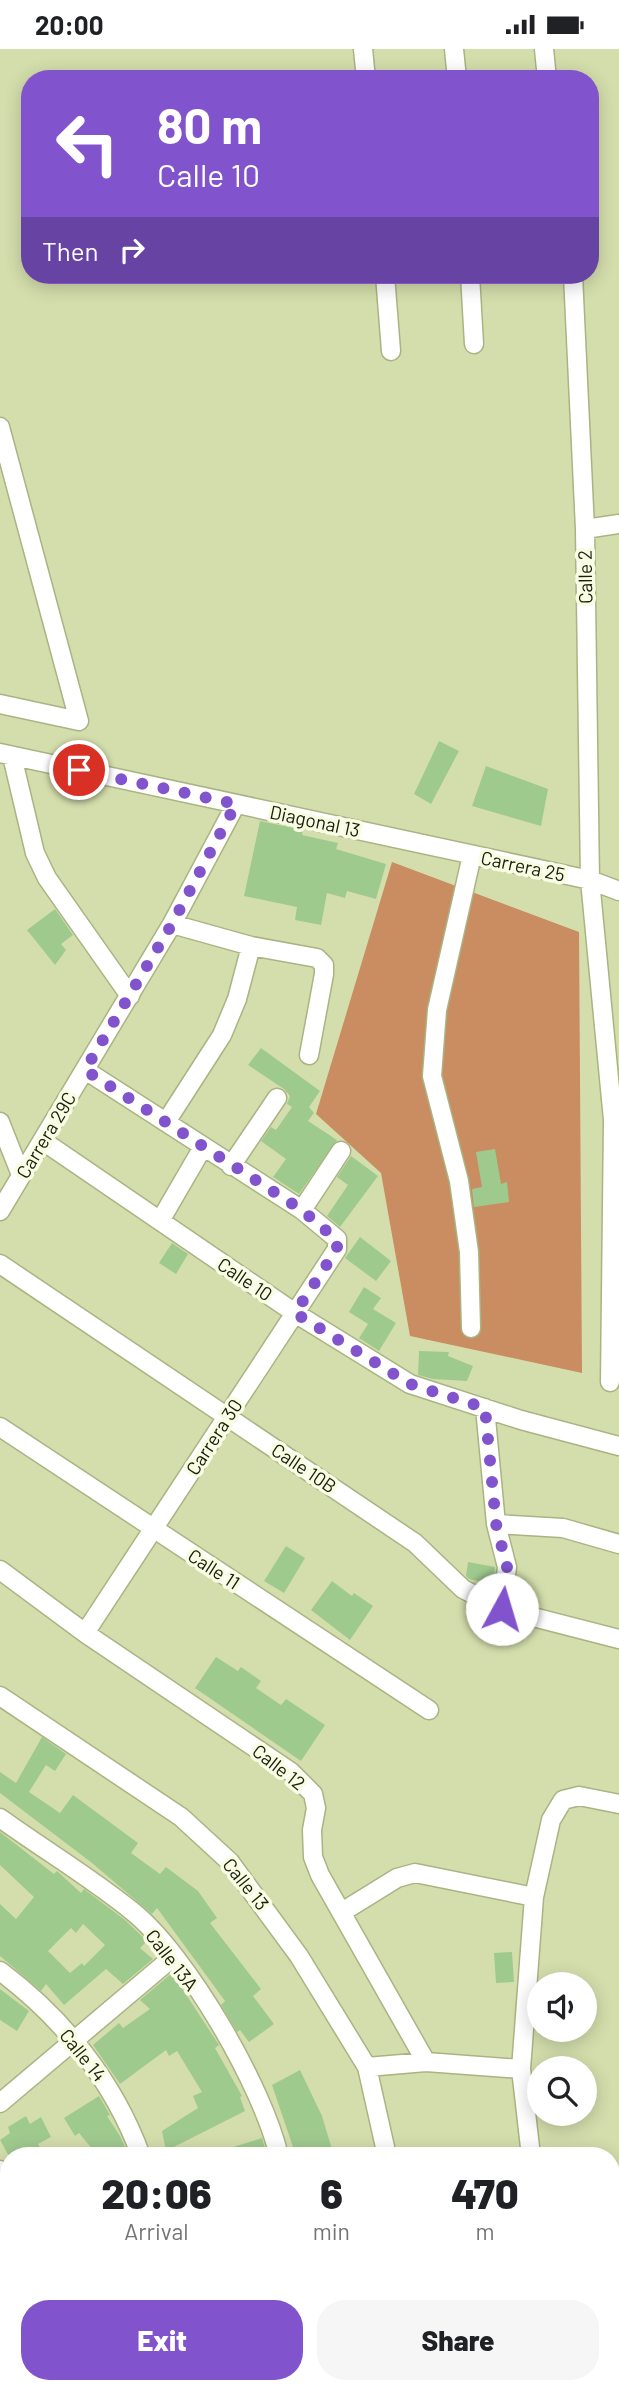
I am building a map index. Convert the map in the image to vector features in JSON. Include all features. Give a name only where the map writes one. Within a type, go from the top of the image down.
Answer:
[{"type":"street","points":[[363,49],[365,70]]},
{"type":"street","points":[[454,49],[456,70]]},
{"type":"street","points":[[544,49],[546,70]]},
{"type":"street","points":[[386,284],[391,351]]},
{"type":"street","points":[[471,284],[474,344]]},
{"type":"street","name":"Calle 2","points":[[573,284],[585,529],[590,880],[613,1120],[610,1382]]},
{"type":"street","points":[[0,427],[79,721],[0,704]]},
{"type":"street","points":[[585,529],[619,524]]},
{"type":"street","points":[[6,754],[35,853],[47,878],[130,996]]},
{"type":"street","name":"Diagonal 13","points":[[6,754],[426,845]]},
{"type":"street","name":"Carrera 29C","points":[[0,1211],[172,924],[236,804]]},
{"type":"street","name":"Carrera 25","points":[[426,845],[590,880],[619,891]]},
{"type":"street","points":[[471,1328],[470,1252],[459,1181],[432,1076],[437,1010],[472,855]]},
{"type":"street","points":[[172,924],[251,946],[317,958],[324,965],[309,1055]]},
{"type":"street","points":[[166,1122],[222,1035],[237,999],[251,946]]},
{"type":"street","points":[[85,1070],[302,1210],[341,1151]]},
{"type":"street","points":[[231,1166],[276,1098]]},
{"type":"street","points":[[0,1122],[22,1175]]},
{"type":"street","name":"Calle 10","points":[[43,1140],[295,1313],[410,1384],[521,1420],[619,1446]]},
{"type":"street","points":[[160,1221],[203,1147]]},
{"type":"street","name":"Carrera 30","points":[[86,1633],[337,1249],[337,1240],[302,1210]]},
{"type":"street","name":"Calle 10B","points":[[0,1264],[415,1543],[463,1589],[502,1609],[619,1639]]},
{"type":"street","points":[[485,1408],[496,1524],[507,1567],[502,1609]]},
{"type":"street","name":"Calle 11","points":[[0,1427],[429,1710]]},
{"type":"street","points":[[496,1524],[563,1528],[619,1543]]},
{"type":"street","name":"Calle 12","points":[[0,1570],[86,1633],[291,1772],[313,1794],[316,1808],[312,1830],[313,1857],[320,1875],[426,2062]]},
{"type":"street","name":"Calle 13","points":[[0,1696],[181,1817],[230,1862],[299,1955],[367,2067],[385,2147]]},
{"type":"street","points":[[530,2147],[522,2070],[534,1897],[551,1821],[563,1800],[579,1795],[619,1804]]},
{"type":"street","name":"Calle 13A","points":[[0,1818],[133,1912],[173,1957],[206,2005],[255,2086],[276,2147]]},
{"type":"street","points":[[342,1912],[397,1878],[415,1873],[534,1897]]},
{"type":"street","points":[[0,2103],[173,1957]]},
{"type":"street","name":"Calle 14","points":[[0,1971],[27,1991],[99,2072],[127,2116],[138,2147]]},
{"type":"street","points":[[367,2067],[426,2062],[522,2070]]},
{"type":"shaded area","points":[[392,862],[579,932],[582,1373],[410,1336],[381,1173],[316,1114]]},
{"type":"building","points":[[439,741],[459,751],[431,804],[414,794]]},
{"type":"building","points":[[486,766],[548,789],[541,826],[472,806]]},
{"type":"building","points":[[260,821],[303,830],[302,835],[338,843],[336,849],[386,864],[376,899],[347,891],[345,898],[327,893],[321,925],[295,920],[297,907],[244,896]]},
{"type":"building","points":[[55,909],[73,935],[61,944],[66,950],[55,965],[27,930]]},
{"type":"building","points":[[261,1048],[320,1091],[309,1107],[314,1113],[308,1121],[337,1140],[299,1194],[273,1177],[286,1159],[261,1141],[271,1127],[276,1130],[292,1107],[287,1104],[290,1096],[284,1089],[248,1065]]},
{"type":"building","points":[[495,1149],[501,1184],[507,1182],[509,1202],[474,1207],[472,1189],[482,1187],[476,1152]]},
{"type":"building","points":[[351,1156],[378,1176],[340,1227],[327,1216],[348,1185],[337,1177]]},
{"type":"building","points":[[360,1237],[391,1261],[376,1281],[345,1258]]},
{"type":"building","points":[[172,1243],[188,1254],[176,1274],[159,1263]]},
{"type":"building","points":[[364,1287],[381,1298],[373,1309],[396,1323],[379,1351],[359,1338],[368,1324],[349,1312]]},
{"type":"building","points":[[419,1351],[449,1352],[448,1356],[473,1366],[467,1381],[433,1379],[418,1375]]},
{"type":"building","points":[[286,1546],[305,1558],[284,1593],[264,1581]]},
{"type":"building","points":[[468,1562],[495,1567],[493,1584],[469,1579],[466,1576]]},
{"type":"building","points":[[332,1581],[352,1596],[354,1593],[373,1606],[350,1640],[311,1610]]},
{"type":"building","points":[[216,1657],[238,1671],[241,1667],[261,1681],[256,1688],[281,1705],[286,1699],[325,1725],[301,1761],[195,1688]]},
{"type":"building","points":[[42,1737],[66,1754],[55,1771],[46,1765],[29,1792],[60,1813],[73,1795],[138,1843],[131,1853],[160,1874],[166,1867],[198,1891],[217,1918],[210,1923],[261,1989],[253,1996],[274,2024],[249,2042],[240,2030],[237,2032],[221,2005],[225,2001],[157,1908],[152,1914],[92,1863],[0,1793],[0,1772],[16,1783]]},
{"type":"building","points":[[0,1832],[54,1874],[57,1871],[81,1893],[84,1889],[125,1920],[147,1941],[140,1948],[153,1959],[123,1984],[106,1969],[64,2005],[46,1984],[41,1991],[0,1956],[0,1904],[16,1919],[34,1897],[0,1865]],"holes":[[[83,1924],[105,1945],[84,1966],[82,1963],[70,1973],[48,1951],[71,1928],[76,1933]]]},
{"type":"building","points":[[512,1952],[514,1982],[496,1983],[494,1953]]},
{"type":"building","points":[[172,1973],[219,2045],[215,2048],[242,2096],[240,2097],[245,2111],[174,2147],[165,2147],[162,2131],[198,2108],[193,2096],[202,2092],[177,2051],[169,2056],[166,2050],[120,2084],[93,2045],[119,2023],[123,2028],[150,2009],[140,2000]]},
{"type":"building","points":[[0,1989],[29,2011],[17,2031],[0,2020]]},
{"type":"building","points":[[300,2070],[322,2116],[331,2147],[293,2147],[272,2085]]},
{"type":"building","points":[[99,2096],[125,2147],[91,2147],[79,2133],[75,2136],[64,2118]]},
{"type":"building","points":[[26,2116],[30,2124],[41,2117],[51,2137],[38,2144],[40,2147],[4,2147],[0,2140],[10,2133],[8,2127]]},
{"type":"building","points":[[262,2138],[264,2147],[233,2147]]},
{"type":"route","points":[[79,770],[236,804],[172,924],[85,1070],[302,1210],[337,1240],[337,1249],[295,1313],[410,1384],[485,1408],[487,1454],[496,1524],[507,1567],[502,1609]]}]
